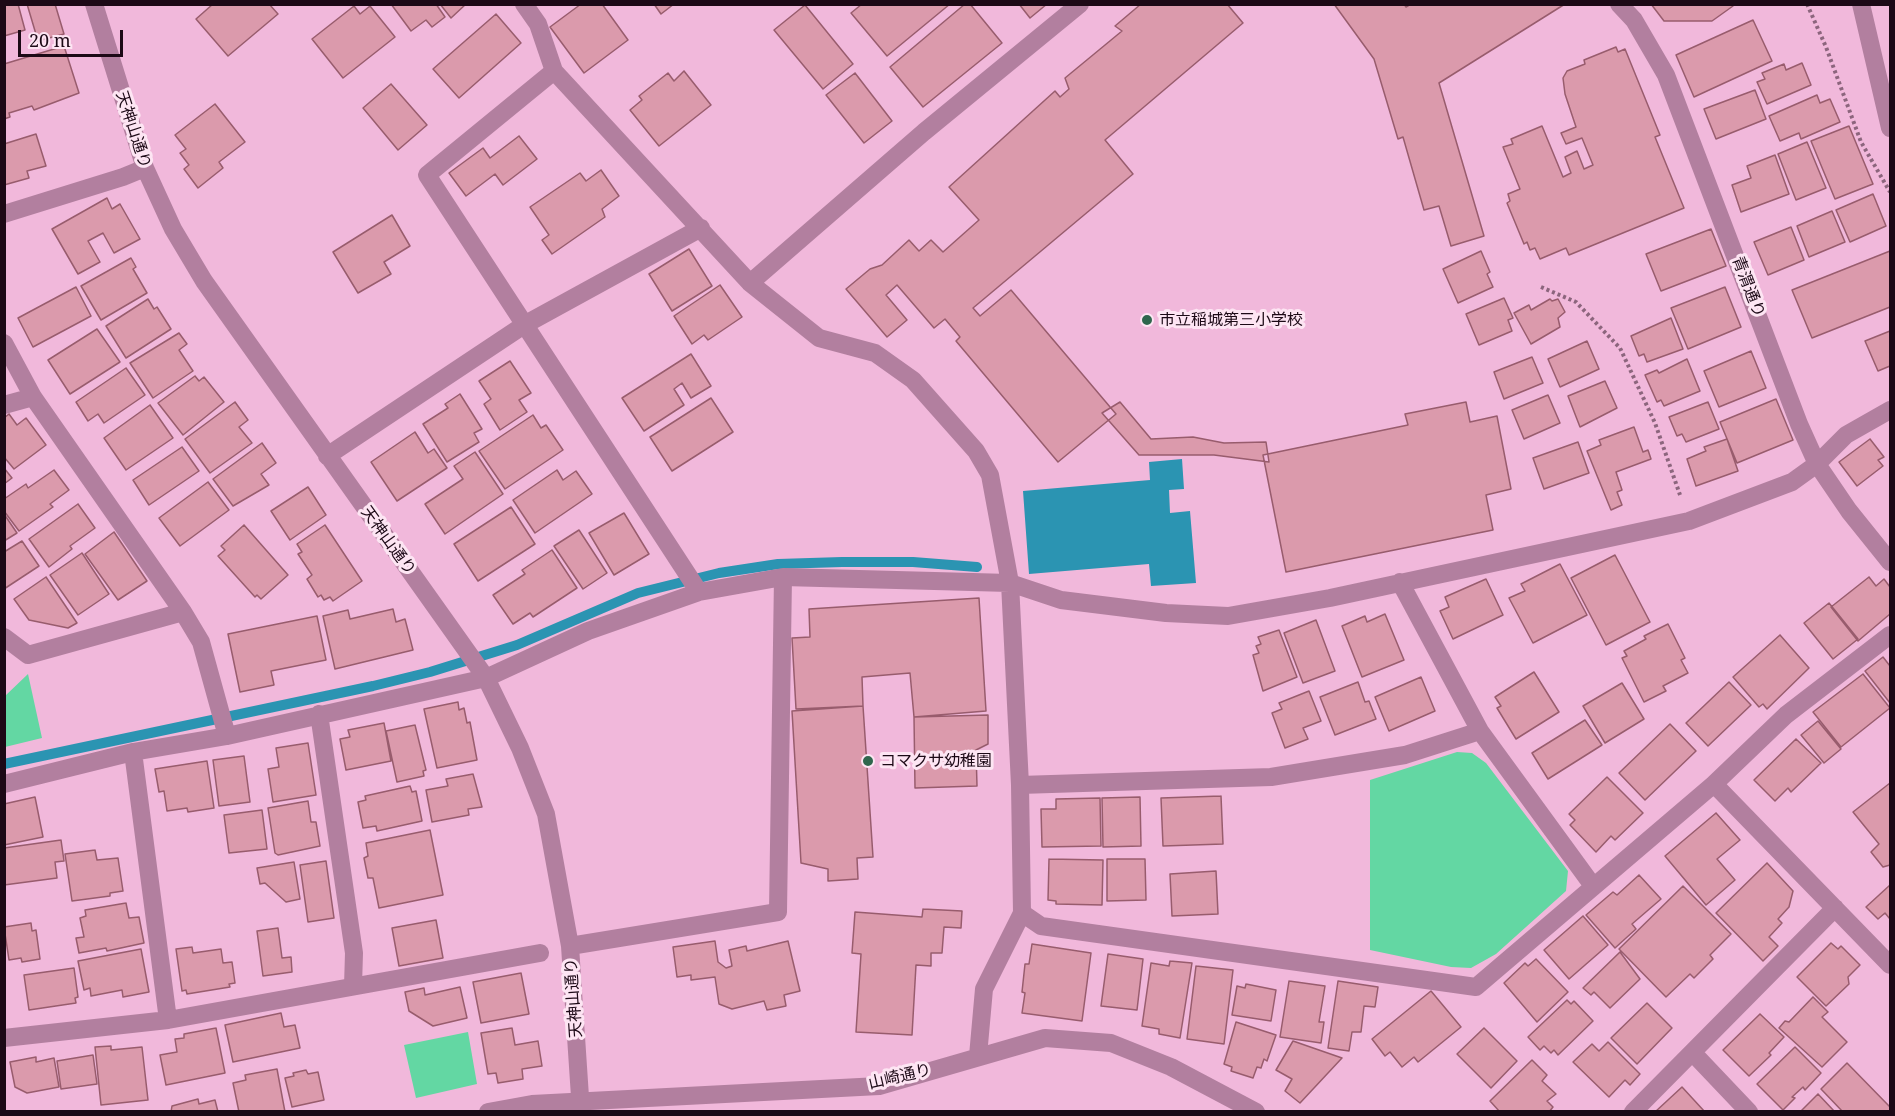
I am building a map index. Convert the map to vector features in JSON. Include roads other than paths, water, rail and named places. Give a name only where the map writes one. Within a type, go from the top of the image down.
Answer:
[{"type":"street","name":"天神山通り","points":[[94,4],[145,168],[173,229],[204,281],[486,678],[520,748],[546,814],[570,946],[581,1107]]},
{"type":"street","points":[[524,4],[538,24],[554,71],[750,283],[819,339],[875,353],[913,381],[976,451],[990,475],[1010,583],[1020,785],[1022,913],[984,989],[978,1056]]},
{"type":"street","points":[[750,283],[924,132],[1080,4]]},
{"type":"street","name":"青渭通り","points":[[1619,4],[1634,20],[1666,75],[1799,424],[1817,464],[1849,511],[1890,562]]},
{"type":"street","points":[[1861,4],[1883,71],[1890,128]]},
{"type":"street","points":[[554,71],[427,175],[699,592]]},
{"type":"street","points":[[4,214],[145,168]]},
{"type":"street","points":[[327,456],[524,325],[701,228]]},
{"type":"street","points":[[4,343],[33,397],[183,612],[201,642],[227,736]]},
{"type":"street","points":[[4,405],[33,397]]},
{"type":"street","points":[[4,784],[134,752],[227,736],[486,678],[588,631],[699,592],[783,576],[1010,583],[1061,600],[1166,614],[1228,616],[1400,582],[1689,521],[1792,482],[1817,464],[1846,435],[1890,410]]},
{"type":"street","points":[[570,946],[778,912],[783,576]]},
{"type":"street","points":[[1400,582],[1480,731],[1593,886]]},
{"type":"street","points":[[4,637],[28,655],[183,612]]},
{"type":"street","points":[[1022,913],[1041,926],[1476,987],[1714,784],[1786,715],[1890,635]]},
{"type":"street","points":[[319,714],[354,953],[353,986]]},
{"type":"street","points":[[1020,785],[1271,777],[1405,755],[1480,731]]},
{"type":"street","points":[[134,752],[168,1020]]},
{"type":"street","points":[[1714,784],[1890,965]]},
{"type":"street","points":[[1633,1112],[1835,908]]},
{"type":"street","points":[[4,1038],[168,1020],[540,953]]},
{"type":"street","name":"山崎通り","points":[[488,1112],[532,1104],[581,1107],[879,1086],[1045,1038],[1111,1043],[1171,1067],[1256,1112]]},
{"type":"street","points":[[1693,1053],[1749,1112]]},
{"type":"water","points":[[1182,459],[1184,489],[1169,490],[1170,513],[1190,511],[1196,583],[1151,586],[1149,564],[1029,574],[1023,491],[1150,480],[1149,462]]},
{"type":"waterway","points":[[4,764],[430,672],[517,645],[638,593],[719,573],[778,564],[842,562],[913,562],[977,567]]},
{"type":"place","name":"市立稲城第三小学校","points":[[1147,320]]},
{"type":"place","name":"コマクサ幼稚園","points":[[868,761]]}]
